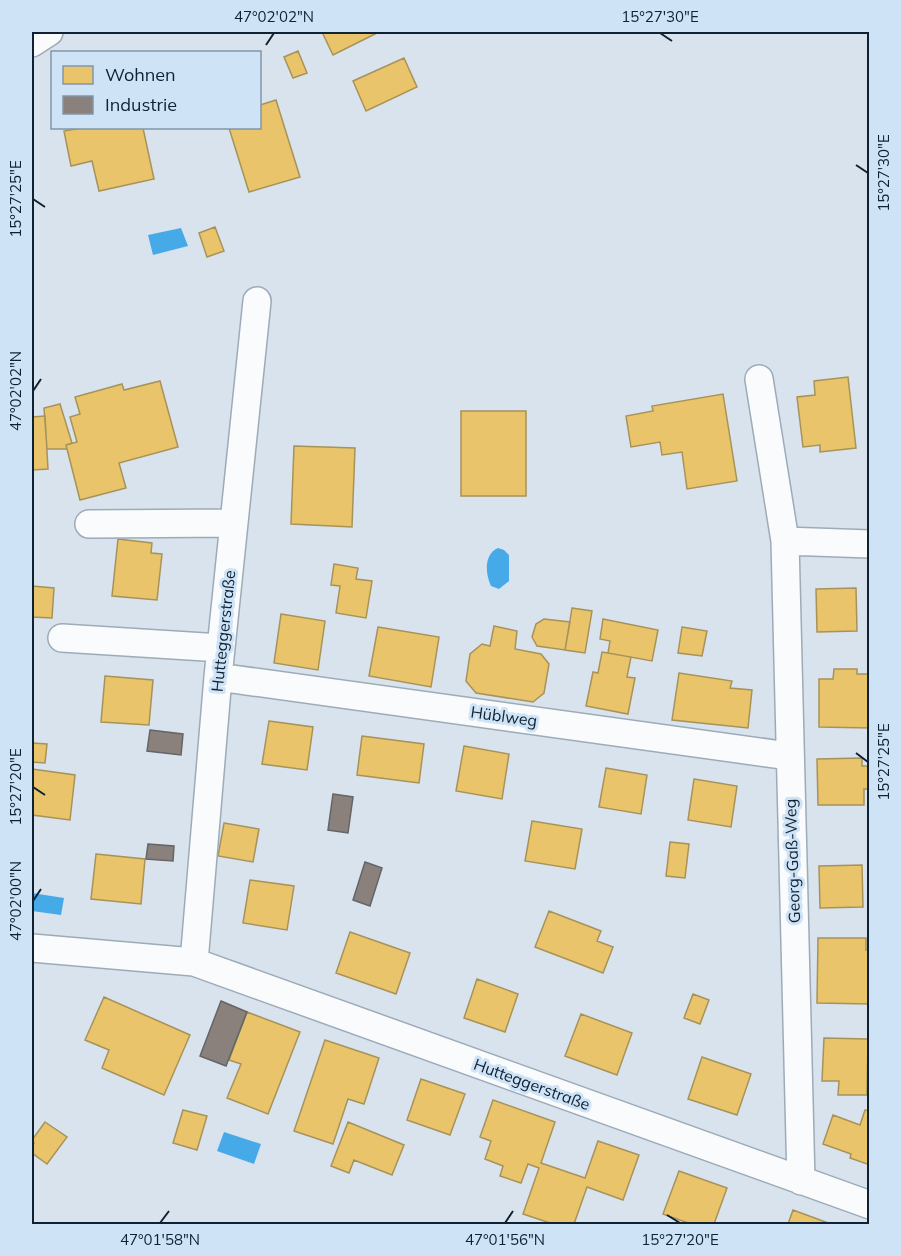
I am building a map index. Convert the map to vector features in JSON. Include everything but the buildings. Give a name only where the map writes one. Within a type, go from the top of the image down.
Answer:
[{"type":"street","points":[[32,43],[49,32]]},
{"type":"street","name":"Hutteggerstraße","points":[[194,962],[220,648],[257,301]]},
{"type":"street","name":"Georg-Gaß-Weg","points":[[759,379],[785,540],[801,1181]]},
{"type":"street","points":[[89,524],[234,523]]},
{"type":"street","points":[[785,540],[870,544]]},
{"type":"street","points":[[62,638],[220,648]]},
{"type":"street","name":"Hüblweg","points":[[218,677],[789,756]]},
{"type":"street","name":"Hutteggerstraße","points":[[32,948],[194,962],[870,1205]]},
{"type":"water","points":[[181,228],[188,246],[153,255],[148,235]]},
{"type":"water","points":[[498,548],[509,555],[509,581],[499,589],[491,586],[487,570],[490,555]]},
{"type":"water","points":[[32,893],[64,898],[61,915],[32,911]]},
{"type":"water","points":[[224,1132],[261,1144],[254,1164],[217,1151]]}]
